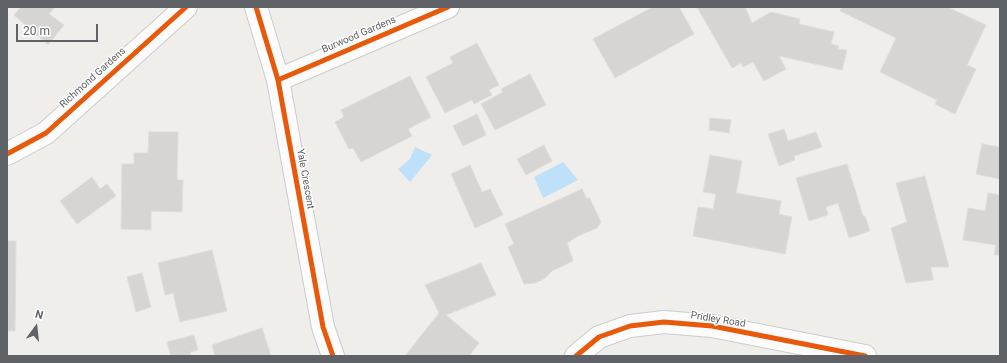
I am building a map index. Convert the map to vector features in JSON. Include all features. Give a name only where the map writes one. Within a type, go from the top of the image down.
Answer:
[{"type":"street","name":"Richmond Gardens","points":[[7,154],[46,133],[186,7]]},
{"type":"street","name":"Yale Crescent","points":[[256,7],[278,80],[323,327],[333,356]]},
{"type":"street","name":"Burwood Gardens","points":[[278,80],[448,7]]},
{"type":"street","name":"Pridley Road","points":[[576,356],[600,337],[630,326],[664,322],[712,326],[865,356]]},
{"type":"water","points":[[415,147],[432,155],[410,182],[398,169],[410,159]]},
{"type":"water","points":[[563,162],[578,180],[543,198],[534,177]]},
{"type":"building","points":[[21,7],[55,7],[49,14],[64,25],[48,45],[14,15]]},
{"type":"building","points":[[653,7],[679,7],[694,34],[615,78],[593,39]]},
{"type":"building","points":[[697,7],[745,7],[752,23],[771,12],[800,19],[799,24],[834,32],[831,44],[839,46],[837,49],[847,50],[842,70],[779,56],[786,69],[764,81],[753,62],[743,67],[741,63],[732,68]]},
{"type":"building","points":[[842,7],[947,7],[986,25],[967,65],[976,69],[955,114],[935,104],[937,100],[880,72],[896,38],[840,11]]},
{"type":"building","points":[[477,43],[499,85],[489,90],[492,95],[474,104],[472,100],[445,113],[426,77],[453,63],[450,57]]},
{"type":"building","points":[[530,74],[546,105],[495,130],[481,104],[503,92],[501,89]]},
{"type":"building","points":[[410,76],[431,117],[408,129],[412,136],[361,162],[353,148],[349,149],[335,122],[344,117],[341,110]]},
{"type":"building","points":[[477,114],[486,135],[463,146],[453,126]]},
{"type":"building","points":[[710,118],[731,120],[729,133],[709,130]]},
{"type":"building","points":[[784,129],[788,141],[816,132],[822,147],[794,156],[795,160],[779,166],[768,134]]},
{"type":"building","points":[[149,132],[178,132],[177,180],[183,180],[182,212],[151,211],[151,230],[121,229],[122,164],[134,164],[134,153],[148,153]]},
{"type":"building","points":[[982,144],[1000,147],[1000,179],[976,174]]},
{"type":"building","points":[[544,145],[552,161],[526,175],[517,159]]},
{"type":"building","points":[[710,155],[742,161],[736,193],[781,201],[779,214],[792,217],[785,254],[693,236],[698,207],[713,209],[716,194],[703,192]]},
{"type":"building","points":[[847,164],[863,216],[865,216],[870,231],[849,238],[838,203],[826,207],[828,215],[809,221],[796,178]]},
{"type":"building","points":[[470,165],[482,192],[490,189],[503,215],[475,228],[451,174]]},
{"type":"building","points":[[925,176],[949,267],[931,267],[933,280],[906,283],[891,228],[907,222],[896,183]]},
{"type":"building","points":[[92,177],[100,189],[107,184],[116,196],[77,224],[60,201]]},
{"type":"building","points":[[582,189],[587,199],[589,197],[601,222],[597,228],[578,236],[567,243],[573,261],[552,271],[544,279],[535,283],[524,284],[508,247],[514,244],[505,224]]},
{"type":"building","points":[[988,193],[1000,195],[1000,255],[994,255],[996,245],[963,240],[968,208],[985,211]]},
{"type":"building","points":[[7,241],[16,241],[15,331],[7,331]]},
{"type":"building","points":[[212,250],[227,311],[180,322],[173,293],[165,295],[158,263]]},
{"type":"building","points":[[481,263],[496,295],[446,315],[479,343],[469,356],[405,356],[439,313],[425,285]]},
{"type":"building","points":[[142,273],[151,307],[136,312],[127,277]]},
{"type":"building","points":[[262,328],[271,356],[215,356],[212,345]]},
{"type":"building","points":[[194,335],[198,350],[190,352],[191,356],[171,356],[167,342]]},
{"type":"cycle path","points":[[7,154],[46,133],[186,7]]},
{"type":"cycle path","points":[[256,7],[278,80],[323,327],[333,356]]},
{"type":"cycle path","points":[[278,80],[448,7]]},
{"type":"cycle path","points":[[576,356],[599,337],[630,326],[664,322],[712,326],[865,356]]}]
